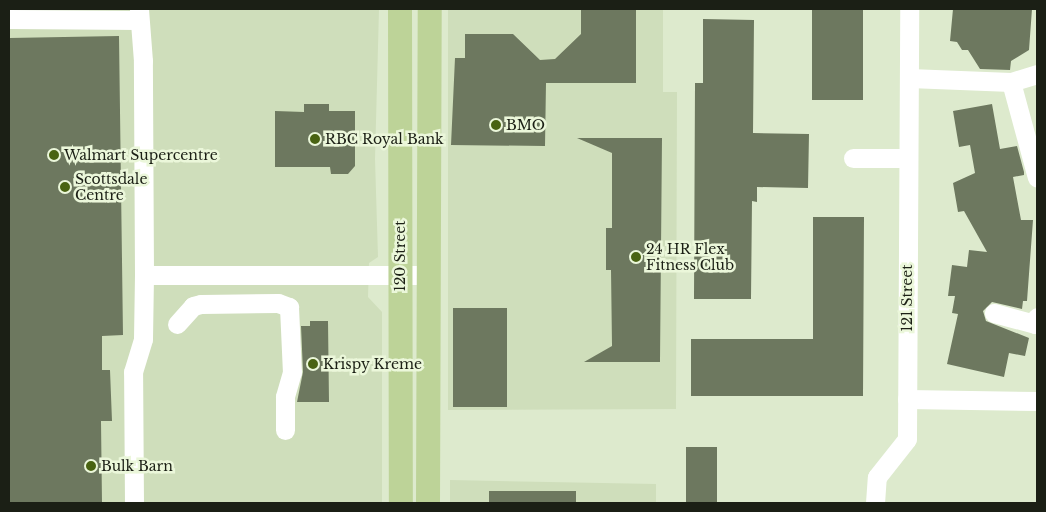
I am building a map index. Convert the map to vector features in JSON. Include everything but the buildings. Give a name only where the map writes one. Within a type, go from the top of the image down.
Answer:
[{"type":"main road","name":"120 Street","points":[[400,9],[401,503]]},
{"type":"main road","name":"120 Street","points":[[428,503],[430,9]]},
{"type":"street","name":"121 Street","points":[[875,503],[877,477],[907,439],[909,9]]},
{"type":"street","points":[[9,19],[139,14],[143,61],[144,276],[143,339],[133,372],[134,503]]},
{"type":"street","points":[[909,78],[1011,82],[1037,74]]},
{"type":"street","points":[[1011,82],[1037,174]]},
{"type":"street","points":[[853,158],[908,158]]},
{"type":"street","points":[[144,276],[429,276]]},
{"type":"street","points":[[177,324],[193,306],[201,304],[278,303],[289,307],[292,372],[286,397],[285,430]]},
{"type":"street","points":[[994,313],[1036,324],[1037,317]]},
{"type":"street","points":[[907,398],[1037,401]]},
{"type":"shaded area","name":"Scottsdale Centre","points":[[9,9],[379,9],[375,159],[378,257],[369,263],[368,297],[382,312],[382,503],[9,503]]},
{"type":"shaded area","points":[[448,9],[663,9],[663,92],[677,92],[676,409],[448,410]]},
{"type":"shaded area","points":[[450,480],[656,484],[656,503],[450,503]]},
{"type":"place","name":"BMO","points":[[496,125]]},
{"type":"place","name":"RBC Royal Bank","points":[[315,139]]},
{"type":"place","name":"Walmart Supercentre","points":[[54,155]]},
{"type":"place","name":"Scottsdale Centre","points":[[65,187]]},
{"type":"place","name":"24 HR Flex Fitness Club","points":[[636,257]]},
{"type":"place","name":"Krispy Kreme","points":[[313,364]]},
{"type":"place","name":"Bulk Barn","points":[[91,466]]}]
